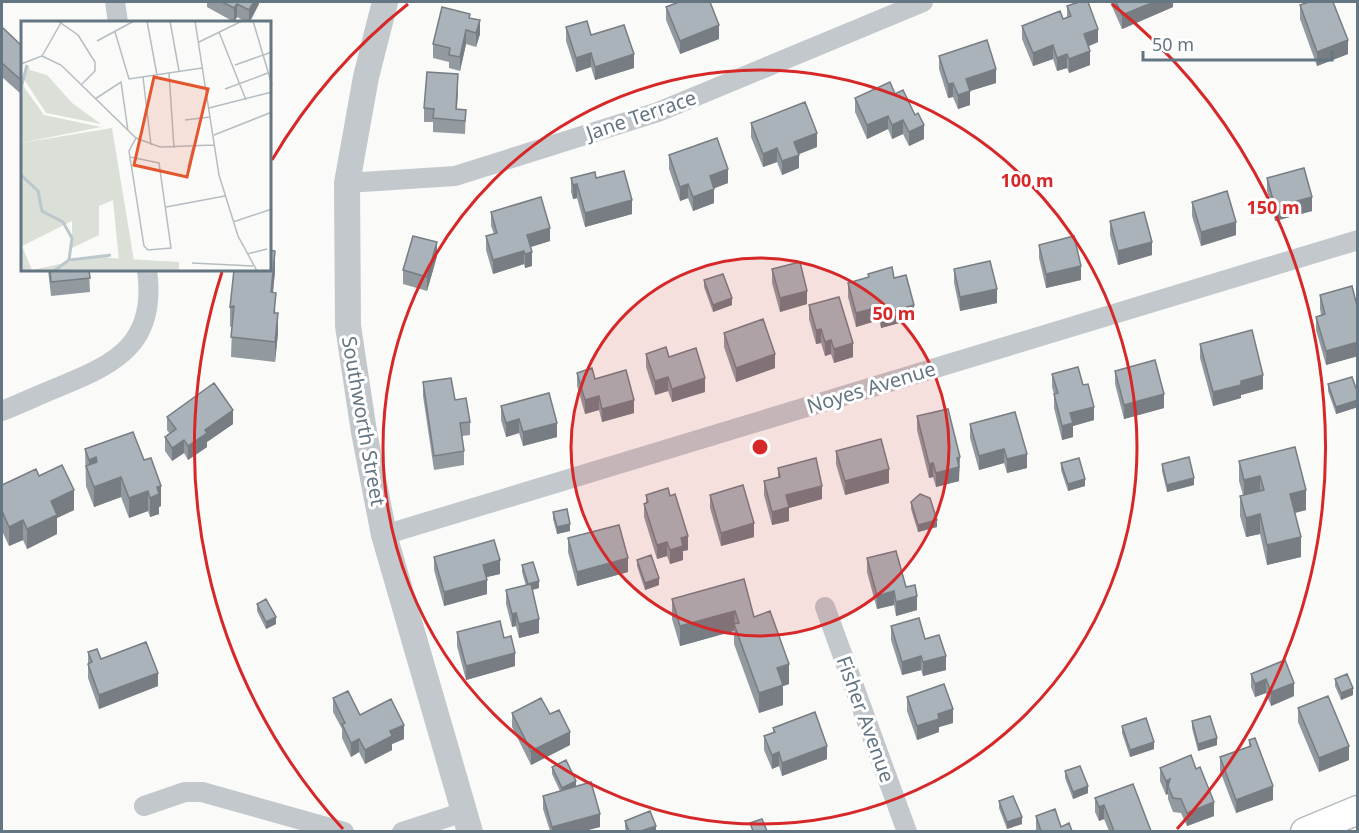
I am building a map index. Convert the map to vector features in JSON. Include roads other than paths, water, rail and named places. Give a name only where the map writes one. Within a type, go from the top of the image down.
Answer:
[{"type":"main road","points":[[1305,831],[1358,810]]},
{"type":"street","points":[[115,2],[118,21]]},
{"type":"street","name":"Southworth Street","points":[[385,2],[366,77],[347,183],[348,326],[364,432],[384,535],[467,822]]},
{"type":"street","name":"Jane Terrace","points":[[347,183],[455,176],[478,169],[658,112],[922,2]]},
{"type":"street","name":"Noyes Avenue","points":[[384,535],[1358,240]]},
{"type":"street","points":[[2,411],[110,365],[130,348],[147,306],[147,272]]},
{"type":"street","name":"Fisher Avenue","points":[[825,607],[908,831]]},
{"type":"street","points":[[144,806],[185,792],[202,792],[344,831]]},
{"type":"street","points":[[402,831],[467,822]]}]
